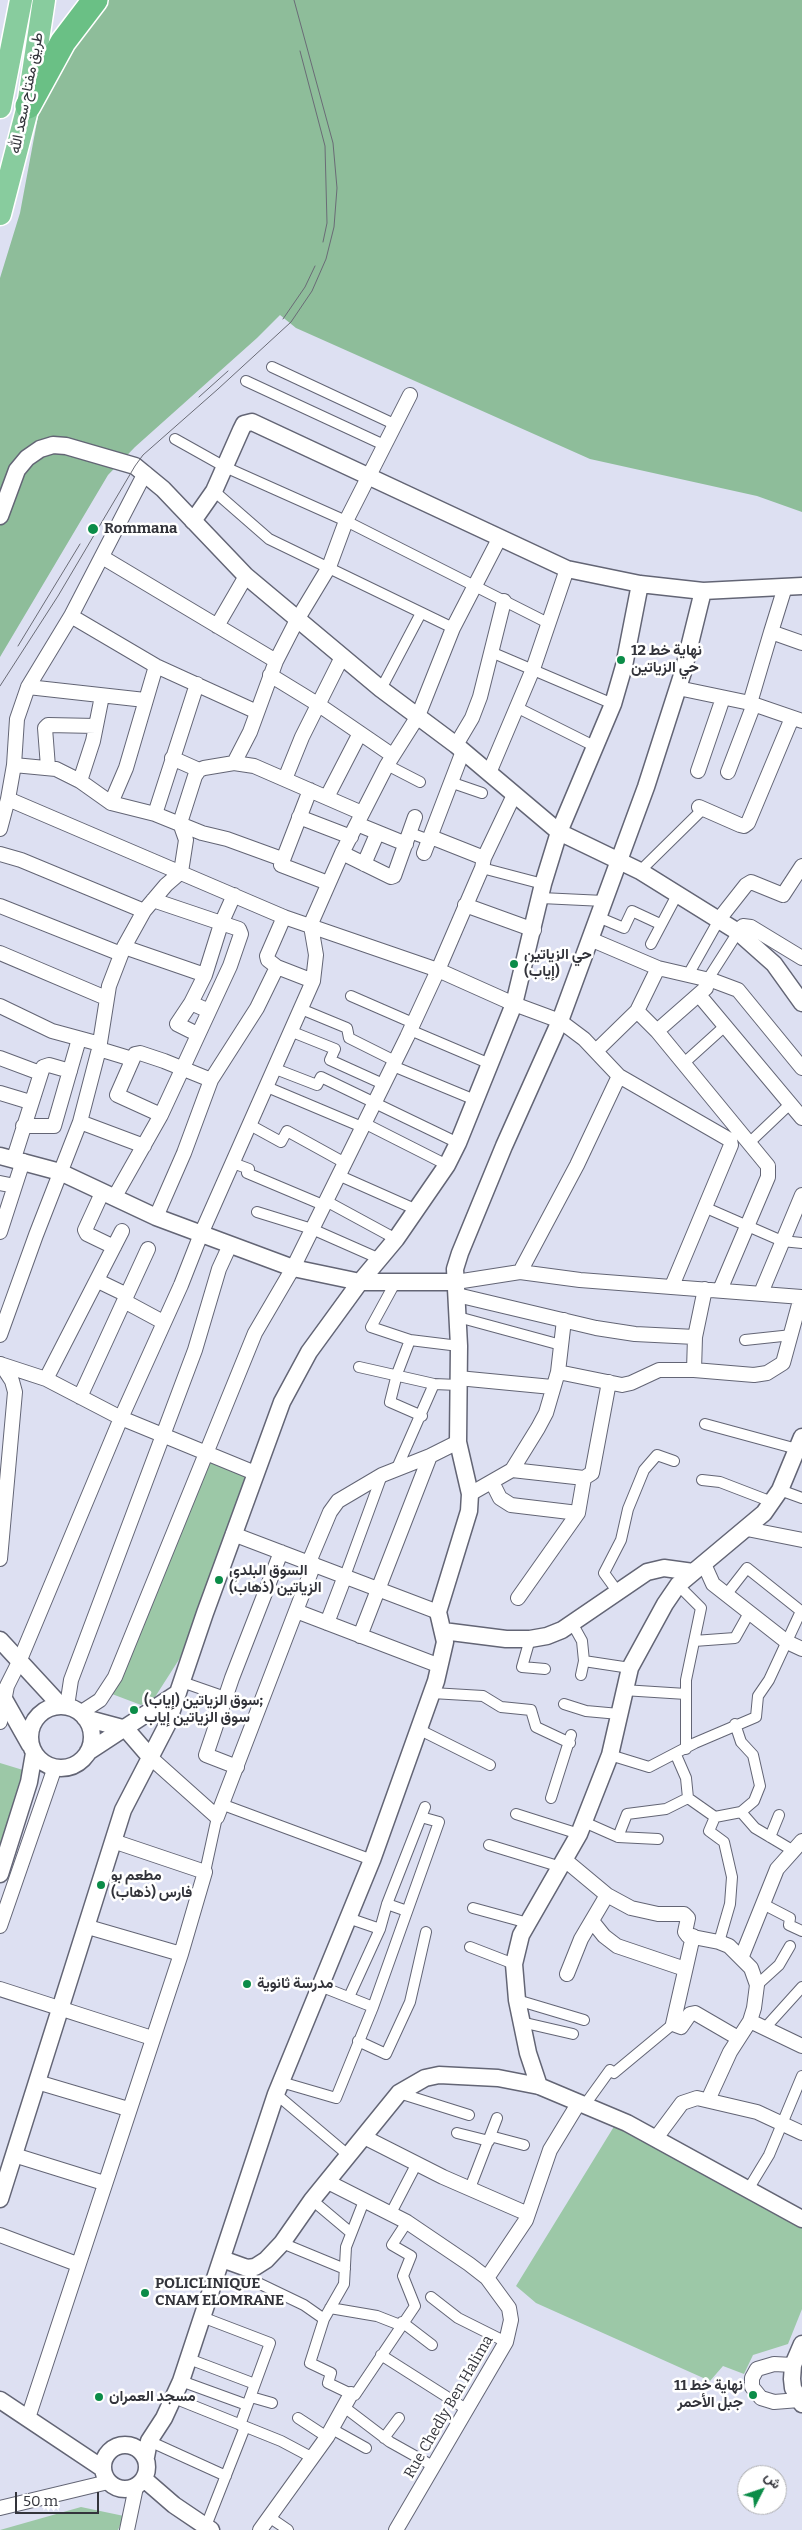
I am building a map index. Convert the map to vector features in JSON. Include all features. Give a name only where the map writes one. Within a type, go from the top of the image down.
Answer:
[{"type":"highway","name":"طريق مفتاح سعد الله","points":[[0,106],[21,0]]},
{"type":"highway","name":"طريق مفتاح سعد الله","points":[[0,214],[28,106],[44,0]]},
{"type":"highway","points":[[28,106],[63,42],[95,0]]},
{"type":"street","points":[[272,367],[394,424]]},
{"type":"street","points":[[246,380],[384,445]]},
{"type":"street","points":[[234,762],[257,712],[276,661],[297,620],[329,567],[346,521],[410,395]]},
{"type":"street","points":[[193,521],[214,491],[244,424],[252,422],[499,539],[567,569],[640,584],[704,591],[802,586]]},
{"type":"street","points":[[174,439],[225,467],[346,521],[548,623]]},
{"type":"street","points":[[0,516],[17,470],[27,458],[40,448],[53,445],[66,446],[114,459],[145,473],[246,576],[381,689],[460,748],[559,832],[640,871],[720,918],[774,964],[802,1003]]},
{"type":"street","points":[[0,829],[14,765],[17,719],[28,687],[71,616],[145,473]]},
{"type":"street","points":[[214,491],[269,539],[453,628]]},
{"type":"street","points":[[0,1722],[2,1695],[19,1662],[121,1418],[149,1360],[163,1322],[181,1285],[201,1234],[313,981],[316,955],[311,926],[328,882],[389,760],[418,716],[453,628],[474,584],[499,539]]},
{"type":"street","points":[[102,557],[276,661]]},
{"type":"street","points":[[489,773],[533,669],[567,569]]},
{"type":"street","points":[[217,626],[246,576]]},
{"type":"street","points":[[0,2199],[88,1927],[123,1810],[167,1725],[233,1534],[282,1402],[309,1352],[360,1282],[396,1239],[447,1165],[458,1143],[514,1004],[534,930],[542,891],[559,832],[613,704],[624,666],[640,584]]},
{"type":"street","points":[[728,772],[752,703],[770,632],[785,587]]},
{"type":"street","points":[[126,2530],[140,2483],[148,2466],[147,2449],[174,2398],[189,2359],[278,2088],[372,1860],[432,1693],[444,1650],[443,1631],[438,1612],[468,1520],[470,1494],[458,1442],[459,1346],[455,1269],[460,1253],[560,1021],[646,787],[678,688],[704,591]]},
{"type":"street","points":[[424,854],[460,748],[480,697],[504,601]]},
{"type":"street","points":[[381,689],[421,613]]},
{"type":"street","points":[[71,616],[156,666],[257,712]]},
{"type":"street","points":[[770,632],[802,643]]},
{"type":"street","points":[[491,652],[613,704]]},
{"type":"street","points":[[285,779],[342,657]]},
{"type":"street","points":[[111,803],[126,768],[156,666]]},
{"type":"street","points":[[270,675],[319,705],[420,782]]},
{"type":"street","points":[[155,814],[197,684]]},
{"type":"street","points":[[28,687],[145,700]]},
{"type":"street","points":[[640,871],[701,808],[740,825],[744,826],[748,823],[797,720],[752,703],[678,688]]},
{"type":"street","points":[[80,781],[96,726],[102,696]]},
{"type":"street","points":[[698,771],[723,698]]},
{"type":"street","points":[[518,708],[596,747]]},
{"type":"street","points":[[48,767],[45,728],[48,725],[96,726]]},
{"type":"street","points":[[327,797],[359,735]]},
{"type":"street","points":[[172,758],[199,770],[234,762],[254,766],[327,797],[359,818],[377,834],[408,839],[430,838],[542,891],[604,901]]},
{"type":"street","points":[[14,765],[48,767],[80,781],[111,803],[155,814],[202,833],[227,839],[282,859]]},
{"type":"street","points":[[0,1335],[80,1122],[99,1046],[106,998],[122,950],[144,911],[181,872],[186,851],[186,840],[180,823],[199,770]]},
{"type":"street","points":[[450,782],[482,793]]},
{"type":"street","points":[[310,790],[280,865],[282,868],[328,882]]},
{"type":"street","points":[[73,1711],[100,1700],[115,1677],[255,1333],[293,1268],[384,1084],[438,970],[514,795]]},
{"type":"street","points":[[8,799],[87,835],[181,872],[284,917],[438,970],[514,1004],[560,1021],[596,1051],[619,1076],[720,1134],[731,1143],[742,1147],[790,1104]]},
{"type":"street","points":[[299,817],[350,837]]},
{"type":"street","points":[[342,853],[394,876],[415,817]]},
{"type":"street","points":[[364,864],[377,834]]},
{"type":"street","points":[[0,854],[21,860],[144,911]]},
{"type":"street","points":[[688,975],[720,918],[751,882],[783,895],[802,866]]},
{"type":"street","points":[[651,944],[678,893]]},
{"type":"street","points":[[197,1034],[177,1024],[191,1003],[205,975],[221,924],[234,895]]},
{"type":"street","points":[[114,1247],[87,1234],[85,1230],[144,1146],[161,1115],[230,966],[241,934],[239,929],[153,900]]},
{"type":"street","points":[[465,905],[534,930]]},
{"type":"street","points":[[0,906],[122,950],[205,975]]},
{"type":"street","points":[[598,917],[624,928],[632,911],[660,924]]},
{"type":"street","points":[[284,917],[267,956],[268,960],[277,967],[313,981]]},
{"type":"street","points":[[657,1031],[699,994],[711,980],[738,932],[746,926],[802,958]]},
{"type":"street","points":[[590,939],[658,968],[711,980],[738,990],[802,1068]]},
{"type":"street","points":[[0,953],[106,998]]},
{"type":"street","points":[[156,1217],[184,1153],[212,1080],[257,1008],[277,967]]},
{"type":"street","points":[[596,1051],[637,1011],[658,968]]},
{"type":"street","points":[[699,994],[802,1118]]},
{"type":"street","points":[[351,996],[490,1064]]},
{"type":"street","points":[[191,1003],[209,1011]]},
{"type":"street","points":[[0,1006],[34,1023],[132,1059]]},
{"type":"street","points":[[301,1008],[346,1028],[348,1038],[394,1063],[475,1100]]},
{"type":"street","points":[[637,1011],[657,1031],[768,1166],[769,1172],[720,1290]]},
{"type":"street","points":[[684,1063],[725,1026]]},
{"type":"street","points":[[290,1032],[335,1049],[330,1060],[384,1084]]},
{"type":"street","points":[[23,1126],[54,1126],[79,1039]]},
{"type":"street","points":[[161,1115],[117,1095],[134,1054],[140,1053],[212,1080]]},
{"type":"street","points":[[2,1063],[40,1073]]},
{"type":"street","points":[[0,1232],[15,1186],[12,1158],[40,1073],[45,1065],[70,1070]]},
{"type":"street","points":[[274,1068],[317,1085],[321,1077],[458,1143]]},
{"type":"street","points":[[520,1272],[577,1165],[619,1076]]},
{"type":"street","points":[[267,1087],[363,1125],[447,1165]]},
{"type":"street","points":[[0,1093],[30,1102]]},
{"type":"street","points":[[80,1122],[144,1146]]},
{"type":"street","points":[[250,1125],[280,1142],[287,1130],[344,1162]]},
{"type":"street","points":[[672,1286],[731,1143]]},
{"type":"street","points":[[12,1158],[60,1172],[156,1217],[293,1268],[360,1282],[456,1288],[564,1320],[635,1334],[695,1337]]},
{"type":"street","points":[[233,1163],[249,1169],[247,1173],[324,1203],[396,1239]]},
{"type":"street","points":[[338,1175],[417,1210]]},
{"type":"street","points":[[0,1183],[15,1186]]},
{"type":"street","points":[[761,1293],[801,1199]]},
{"type":"street","points":[[704,1208],[747,1225],[782,1242],[802,1243]]},
{"type":"street","points":[[256,1212],[312,1229],[380,1259]]},
{"type":"street","points":[[46,1379],[98,1282],[122,1231]]},
{"type":"street","points":[[73,1711],[71,1680],[195,1350],[219,1268],[230,1245]]},
{"type":"street","points":[[80,1397],[148,1249]]},
{"type":"street","points":[[456,1288],[520,1272],[580,1280],[802,1297],[783,1363],[767,1373],[754,1376],[694,1370],[659,1370],[631,1384],[622,1385],[558,1372]]},
{"type":"street","points":[[98,1282],[163,1322]]},
{"type":"street","points":[[395,1283],[370,1327],[410,1340],[459,1346]]},
{"type":"street","points":[[694,1370],[695,1337],[705,1289]]},
{"type":"street","points":[[458,1317],[562,1345]]},
{"type":"street","points":[[470,1494],[512,1470],[546,1413],[558,1372],[564,1320]]},
{"type":"street","points":[[745,1340],[792,1335]]},
{"type":"street","points":[[410,1340],[397,1374],[390,1402],[422,1416]]},
{"type":"street","points":[[0,1364],[46,1379],[121,1418],[255,1474]]},
{"type":"street","points":[[0,1364],[8,1372],[15,1392],[0,1559]]},
{"type":"street","points":[[359,1367],[397,1374],[434,1384],[458,1382],[552,1388]]},
{"type":"street","points":[[512,1470],[584,1478],[592,1473],[609,1382]]},
{"type":"street","points":[[397,1468],[422,1416],[434,1384]]},
{"type":"street","points":[[539,2086],[521,2022],[514,1964],[521,1935],[581,1828],[610,1755],[623,1690],[630,1668],[665,1604],[678,1585],[747,1529],[776,1496],[799,1453],[705,1424]]},
{"type":"street","points":[[28,2418],[128,2109],[181,1954],[205,1872],[219,1810],[296,1612],[311,1563],[334,1505],[382,1475],[430,1456],[458,1442]]},
{"type":"street","points":[[617,1591],[604,1573],[621,1540],[628,1508],[644,1470],[657,1455],[674,1461]]},
{"type":"street","points":[[360,1636],[430,1456]]},
{"type":"street","points":[[327,1623],[382,1475]]},
{"type":"street","points":[[518,1598],[578,1513],[584,1478]]},
{"type":"street","points":[[702,1480],[720,1482],[776,1496],[802,1498]]},
{"type":"street","points":[[492,1482],[500,1498],[511,1505],[578,1513]]},
{"type":"street","points":[[747,1529],[802,1540]]},
{"type":"street","points":[[233,1534],[438,1612]]},
{"type":"street","points":[[237,1767],[206,1755],[281,1552]]},
{"type":"street","points":[[443,1631],[506,1639],[530,1639],[548,1636],[572,1623],[647,1572],[655,1569],[698,1568],[726,1595],[749,1613],[787,1642],[802,1649]]},
{"type":"street","points":[[610,1755],[649,1768],[735,1724],[756,1717],[758,1696],[769,1680],[801,1611],[747,1568],[726,1595]]},
{"type":"street","points":[[678,1585],[701,1608],[686,1680],[686,1749]]},
{"type":"street","points":[[296,1612],[440,1666]]},
{"type":"street","points":[[694,1640],[735,1638],[749,1613]]},
{"type":"street","points":[[572,1623],[582,1641],[584,1661],[582,1675]]},
{"type":"street","points":[[530,1639],[522,1667],[545,1669]]},
{"type":"street","points":[[0,1640],[19,1662],[73,1711],[91,1732],[88,1752]]},
{"type":"street","points":[[584,1661],[630,1668]]},
{"type":"street","points":[[29,1782],[52,1767],[72,1766],[88,1752],[126,1729],[180,1688],[226,1697]]},
{"type":"street","points":[[623,1690],[686,1694]]},
{"type":"street","points":[[432,1693],[483,1696],[501,1707],[531,1710],[536,1727],[571,1739],[551,1798]]},
{"type":"street","points":[[2,1695],[33,1749],[52,1767]]},
{"type":"street","points":[[564,1704],[586,1711],[619,1714]]},
{"type":"street","points":[[0,1874],[29,1782],[33,1749],[30,1737],[34,1720],[49,1708],[73,1711],[126,1729],[151,1758],[219,1810],[372,1860]]},
{"type":"street","points":[[676,1755],[686,1778],[688,1798],[715,1817],[741,1812],[754,1801],[760,1786],[753,1755],[741,1742],[735,1724]]},
{"type":"street","points":[[418,1729],[490,1765]]},
{"type":"street","points":[[0,1926],[52,1767]]},
{"type":"street","points":[[618,1837],[628,1814],[666,1809],[688,1798]]},
{"type":"street","points":[[278,2088],[336,2098],[373,2007],[439,1822],[423,1812],[387,1904],[380,1929],[349,1997]]},
{"type":"street","points":[[741,1812],[755,1828],[770,1837],[797,1845],[777,1870],[742,1956]]},
{"type":"street","points":[[516,1814],[618,1837],[658,1839]]},
{"type":"street","points":[[770,1837],[779,1815]]},
{"type":"street","points":[[715,1817],[709,1831],[724,1842],[732,1876],[730,1904],[719,1942]]},
{"type":"street","points":[[113,1841],[205,1872]]},
{"type":"street","points":[[489,1845],[563,1863],[607,1895],[631,1908],[652,1914],[684,1914],[688,1920],[685,1932],[688,1936],[719,1942],[729,1946],[742,1956],[751,1968],[757,1985],[754,2008],[750,2021],[738,2038],[708,2100]]},
{"type":"street","points":[[567,1974],[581,1939],[607,1895]]},
{"type":"street","points":[[387,1904],[407,1912]]},
{"type":"street","points":[[763,1904],[790,1918],[789,1925],[802,1930]]},
{"type":"street","points":[[473,1908],[528,1923]]},
{"type":"street","points":[[348,1918],[380,1929]]},
{"type":"street","points":[[592,1921],[604,1936],[617,1946],[685,1969]]},
{"type":"street","points":[[88,1927],[181,1954]]},
{"type":"street","points":[[358,2041],[386,2054],[410,2002],[426,1932]]},
{"type":"street","points":[[487,2278],[528,2214],[550,2150],[581,2105],[610,2070],[614,2073],[674,2024],[694,1936]]},
{"type":"street","points":[[757,1985],[779,1965],[790,1946]]},
{"type":"street","points":[[470,1947],[514,1964]]},
{"type":"street","points":[[320,1986],[373,2007]]},
{"type":"street","points":[[765,2028],[802,1987]]},
{"type":"street","points":[[0,1989],[152,2038]]},
{"type":"street","points":[[517,2000],[584,2020]]},
{"type":"street","points":[[674,2024],[681,2027],[690,2014],[694,2013],[738,2038]]},
{"type":"street","points":[[750,2021],[802,2046]]},
{"type":"street","points":[[521,2022],[573,2034]]},
{"type":"street","points":[[222,2260],[248,2268],[260,2264],[282,2243],[312,2200],[399,2093],[425,2078],[439,2075],[498,2078],[539,2086],[627,2123],[749,2188],[802,2219]]},
{"type":"street","points":[[749,2188],[770,2155],[802,2076]]},
{"type":"street","points":[[37,2082],[128,2109]]},
{"type":"street","points":[[278,2088],[348,2156]]},
{"type":"street","points":[[399,2093],[469,2115]]},
{"type":"street","points":[[656,2138],[682,2103],[697,2098],[757,2112],[801,2131]]},
{"type":"street","points":[[470,2188],[497,2118]]},
{"type":"street","points":[[458,2133],[524,2145]]},
{"type":"street","points":[[364,2137],[417,2164],[528,2214]]},
{"type":"street","points":[[14,2155],[104,2183]]},
{"type":"street","points":[[391,2213],[417,2164]]},
{"type":"street","name":"Rue Chedly Ben Halima","points":[[328,2182],[406,2222],[487,2278],[509,2308],[511,2320],[506,2342],[396,2530]]},
{"type":"street","points":[[312,2200],[350,2232]]},
{"type":"street","points":[[364,2201],[346,2246],[344,2284],[324,2319],[310,2363],[331,2373],[328,2382],[350,2394],[355,2394],[415,2306],[404,2276],[411,2256],[392,2245],[406,2222]]},
{"type":"street","points":[[0,2236],[77,2264]]},
{"type":"street","points":[[282,2243],[345,2270]]},
{"type":"street","points":[[248,2268],[254,2281],[304,2305],[324,2319]]},
{"type":"street","points":[[431,2297],[458,2318],[506,2342]]},
{"type":"street","points":[[330,2308],[377,2316],[401,2324],[432,2345]]},
{"type":"street","points":[[140,2483],[208,2528],[270,2343],[202,2317]]},
{"type":"street","points":[[793,2365],[774,2364],[757,2369],[752,2378],[752,2387],[761,2398],[774,2402],[799,2395],[793,2365],[802,2344]]},
{"type":"street","points":[[381,2355],[466,2409]]},
{"type":"street","points":[[189,2359],[255,2384]]},
{"type":"street","points":[[181,2381],[249,2401],[272,2403]]},
{"type":"street","points":[[260,2530],[330,2433],[350,2394]]},
{"type":"street","points":[[174,2398],[281,2441],[313,2458]]},
{"type":"street","points":[[0,2400],[28,2418],[121,2489],[140,2483]]},
{"type":"street","points":[[344,2407],[384,2438],[433,2466]]},
{"type":"street","points":[[298,2418],[366,2448]]},
{"type":"street","points":[[384,2438],[399,2418]]},
{"type":"street","points":[[105,2475],[108,2452],[124,2444],[147,2449],[226,2476]]},
{"type":"street","points":[[0,2508],[105,2475]]},
{"type":"street","points":[[269,2517],[288,2530]]},
{"type":"green space","points":[[99,0],[802,0],[802,512],[757,496],[590,459],[296,328],[280,315],[257,338],[135,447],[108,475],[0,657],[0,278],[20,213],[42,95]]},
{"type":"green space","points":[[208,1456],[248,1474],[180,1658],[155,1697],[141,1705],[112,1694]]},
{"type":"green space","points":[[0,1763],[23,1770],[0,1847]]},
{"type":"green space","points":[[618,2120],[802,2224],[802,2309],[788,2344],[753,2355],[744,2374],[723,2366],[710,2381],[536,2303],[516,2286]]},
{"type":"green space","points":[[81,2507],[124,2516],[118,2530],[0,2530]]},
{"type":"tram line","points":[[0,686],[58,596],[143,455],[291,322],[312,291],[326,259],[334,227],[337,188],[333,143],[294,0]]},
{"type":"tram line","points":[[300,51],[325,146],[327,223],[323,242]]},
{"type":"tram line","points":[[283,319],[305,287],[315,266]]},
{"type":"tram line","points":[[199,397],[228,371]]},
{"type":"tram line","points":[[18,646],[80,544]]},
{"type":"place","name":"Rommana","points":[[93,529]]},
{"type":"place","name":"نهاية خط 12 حي الزياتين","points":[[621,660]]},
{"type":"place","name":"حي الزياتين (إياب)","points":[[514,964]]},
{"type":"place","name":"السوق البلدي الزياتين (ذهاب)","points":[[219,1580]]},
{"type":"place","name":"سوق الزياتين (إياب); سوق الزياتين إياب","points":[[134,1710]]},
{"type":"place","name":"مطعم بو فارس (ذهاب)","points":[[101,1885]]},
{"type":"place","name":"مدرسة ثانوية","points":[[247,1984]]},
{"type":"place","name":"POLICLINIQUE CNAM ELOMRANE","points":[[145,2293]]},
{"type":"place","name":"نهاية خط 11 جبل الأحمر","points":[[753,2395]]},
{"type":"place","name":"مسجد العمران","points":[[99,2397]]}]
